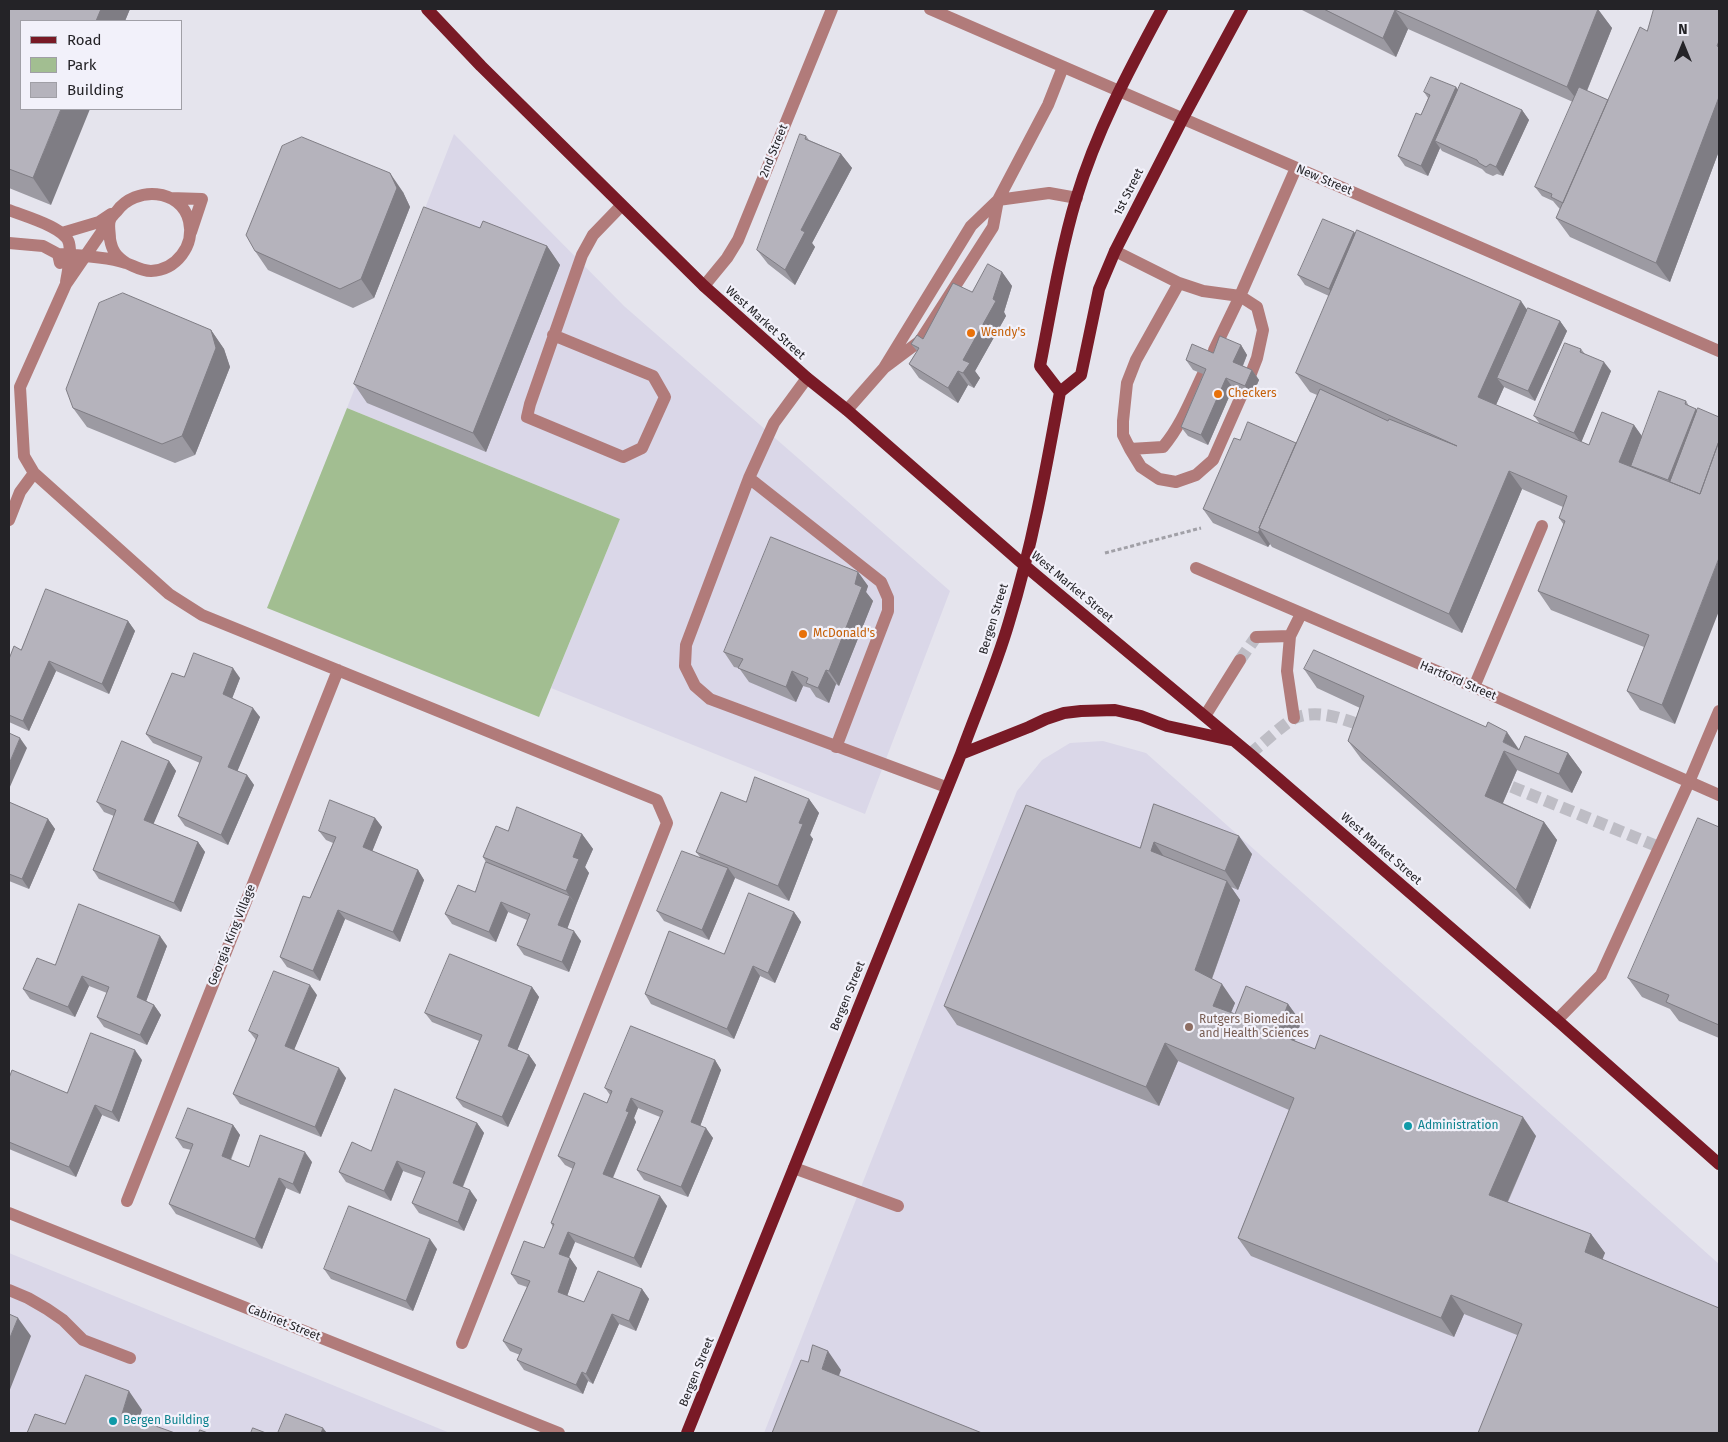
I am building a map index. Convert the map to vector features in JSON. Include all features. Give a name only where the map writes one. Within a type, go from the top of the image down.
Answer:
[{"type":"main road","name":"West Market Street","points":[[427,9],[620,206],[704,286],[807,378],[847,410],[1024,565],[1205,716],[1557,1020],[1719,1164]]},
{"type":"main road","points":[[1024,565],[1043,486],[1060,392],[1040,366],[1065,240],[1076,198],[1118,90],[1162,9]]},
{"type":"main road","name":"1st Street","points":[[1060,392],[1081,375],[1099,288],[1115,251],[1183,118],[1242,9]]},
{"type":"main road","name":"Bergen Street","points":[[688,1433],[946,787],[961,754],[1009,624],[1024,565]]},
{"type":"main road","points":[[961,754],[1029,727],[1046,718],[1082,711],[1115,710],[1141,716],[1167,726],[1233,741]]},
{"type":"street","name":"2nd Street","points":[[704,286],[727,258],[738,240],[832,9]]},
{"type":"street","name":"New Street","points":[[930,9],[1719,351]]},
{"type":"street","points":[[847,410],[884,368],[972,226],[998,200],[1048,106],[1063,67]]},
{"type":"street","points":[[1210,358],[1240,296],[1296,168]]},
{"type":"street","points":[[62,233],[99,222],[130,199],[143,193],[157,193],[170,198],[181,206],[188,218],[191,232]]},
{"type":"street","points":[[998,200],[1048,193],[1076,198]]},
{"type":"street","points":[[110,220],[111,245],[116,256],[137,269],[150,271],[163,268],[174,262],[184,253],[202,199],[170,198]]},
{"type":"street","points":[[884,368],[920,340],[993,227],[998,200]]},
{"type":"street","points":[[553,335],[654,376],[665,397],[642,448],[623,457],[528,417],[530,404],[553,335],[582,255],[593,236],[620,206]]},
{"type":"street","points":[[119,208],[66,284],[20,386],[24,456],[34,473],[170,594],[202,615],[657,800],[667,823],[462,1343]]},
{"type":"street","points":[[9,210],[49,226],[62,233],[69,241],[64,255],[66,284]]},
{"type":"street","points":[[9,243],[43,246],[64,255],[126,263]]},
{"type":"street","points":[[1115,251],[1179,283],[1202,291],[1240,296],[1257,308],[1263,330],[1257,358],[1250,376]]},
{"type":"street","points":[[1179,283],[1136,360],[1127,383],[1123,421],[1124,435],[1141,467],[1159,479],[1176,482],[1196,475],[1213,460],[1242,392]]},
{"type":"street","points":[[1130,449],[1163,447],[1172,437],[1202,374]]},
{"type":"street","points":[[807,378],[774,423],[749,478],[686,645],[685,666],[696,686],[710,698],[946,787]]},
{"type":"street","points":[[9,520],[20,492],[34,473]]},
{"type":"street","points":[[749,478],[881,582],[888,598],[888,611],[836,747]]},
{"type":"street","points":[[1474,687],[1542,526]]},
{"type":"street","name":"Hartford Street","points":[[1196,568],[1474,687],[1719,795]]},
{"type":"street","points":[[1294,718],[1287,671],[1290,636],[1301,614]]},
{"type":"street","points":[[1256,637],[1290,636]]},
{"type":"street","points":[[1205,716],[1240,660]]},
{"type":"street","name":"Georgia King Village","points":[[127,1201],[338,670]]},
{"type":"street","points":[[1557,1020],[1601,975],[1689,782],[1719,710]]},
{"type":"street","points":[[794,1168],[898,1206]]},
{"type":"street","name":"Cabinet Street","points":[[9,1213],[559,1433]]},
{"type":"street","points":[[9,1290],[47,1309],[63,1320],[83,1340],[130,1358]]},
{"type":"path","points":[[1104,553],[1201,528]]},
{"type":"shaded area","points":[[454,134],[624,306],[950,591],[865,814],[551,688],[620,519],[347,408]]},
{"type":"shaded area","name":"Rutgers Biomedical and Health Sciences","points":[[1103,741],[1146,753],[1719,1264],[1719,1433],[764,1433],[1017,791],[1042,760],[1070,743]]},
{"type":"shaded area","points":[[9,1253],[450,1433],[9,1433]]},
{"type":"green space","points":[[347,408],[620,519],[539,717],[267,608]]},
{"type":"building","points":[[9,9],[101,9],[96,20],[20,20],[20,110],[61,110],[33,178],[9,169]]},
{"type":"building","points":[[1324,9],[1598,9],[1567,87],[1395,10],[1383,38]]},
{"type":"building","points":[[1654,9],[1719,9],[1719,41],[1717,46],[1719,47],[1719,97],[1656,263],[1556,218],[1640,27],[1647,31]]},
{"type":"building","points":[[1431,77],[1456,87],[1421,166],[1398,156],[1416,113],[1421,115],[1430,95],[1424,92]]},
{"type":"building","points":[[1461,83],[1522,110],[1496,167],[1490,164],[1486,167],[1477,160],[1435,141]]},
{"type":"building","points":[[1579,87],[1608,100],[1563,203],[1551,197],[1552,194],[1535,187]]},
{"type":"building","points":[[800,134],[806,136],[805,139],[841,154],[801,230],[805,232],[785,270],[757,250]]},
{"type":"building","points":[[302,137],[390,173],[397,188],[361,279],[340,289],[255,251],[246,235],[282,146]]},
{"type":"building","points":[[424,207],[480,228],[483,221],[547,246],[473,433],[354,384]]},
{"type":"building","points":[[1323,219],[1354,232],[1329,289],[1298,275]]},
{"type":"building","points":[[1357,230],[1521,301],[1478,397],[1589,445],[1602,412],[1634,425],[1619,462],[1700,494],[1719,441],[1719,558],[1662,705],[1627,691],[1649,635],[1538,591],[1565,521],[1559,518],[1567,496],[1509,471],[1449,614],[1259,528],[1320,389],[1388,421],[1389,419],[1457,446],[1296,373]]},
{"type":"building","points":[[988,264],[1002,272],[993,299],[996,301],[963,360],[970,363],[963,373],[958,371],[948,388],[909,364],[919,348],[911,344],[917,335],[923,339],[953,283],[972,292]]},
{"type":"building","points":[[123,293],[211,330],[216,348],[182,436],[162,444],[73,408],[66,389],[99,303]]},
{"type":"building","points":[[1528,308],[1560,321],[1528,391],[1497,378]]},
{"type":"building","points":[[1220,336],[1241,345],[1233,362],[1252,370],[1245,386],[1226,378],[1201,435],[1181,427],[1206,369],[1186,360],[1192,344],[1213,353]]},
{"type":"building","points":[[1565,343],[1581,349],[1580,352],[1604,362],[1574,433],[1534,416]]},
{"type":"building","points":[[1659,391],[1686,401],[1685,404],[1696,409],[1668,480],[1631,466]]},
{"type":"building","points":[[1698,408],[1719,417],[1719,441],[1700,494],[1670,482]]},
{"type":"building","points":[[1248,422],[1296,443],[1258,533],[1203,509],[1234,438],[1240,440]]},
{"type":"building","name":"McDonald's","points":[[771,537],[858,572],[855,584],[862,587],[829,671],[826,670],[818,688],[806,683],[808,678],[792,671],[786,687],[738,668],[743,659],[724,652]]},
{"type":"building","points":[[46,589],[128,621],[102,684],[49,661],[23,721],[9,715],[9,659],[14,646],[21,650]]},
{"type":"building","points":[[1314,650],[1486,727],[1488,722],[1507,732],[1503,742],[1519,750],[1525,736],[1568,753],[1559,774],[1504,751],[1485,796],[1544,822],[1516,890],[1348,741],[1364,696],[1304,669]]},
{"type":"building","points":[[194,653],[233,668],[223,694],[253,708],[228,767],[247,775],[221,835],[178,816],[202,757],[146,734],[172,673],[184,677]]},
{"type":"building","points":[[9,733],[20,738],[9,764]]},
{"type":"building","points":[[122,741],[169,761],[144,820],[198,842],[174,903],[93,870],[116,810],[97,802]]},
{"type":"building","points":[[755,777],[809,799],[799,823],[803,824],[778,886],[696,852],[721,792],[746,802]]},
{"type":"building","points":[[330,800],[375,818],[363,847],[418,870],[393,932],[338,910],[313,971],[280,957],[303,896],[310,898],[336,837],[319,831]]},
{"type":"building","points":[[9,802],[48,819],[22,879],[9,874]]},
{"type":"building","name":"Administration","points":[[1154,804],[1239,836],[1225,871],[1154,842],[1151,851],[1227,881],[1195,970],[1222,984],[1213,1006],[1235,1014],[1246,986],[1288,1004],[1277,1034],[1315,1049],[1320,1035],[1523,1117],[1489,1195],[1591,1234],[1585,1252],[1719,1308],[1719,1433],[1478,1433],[1522,1324],[1451,1295],[1441,1318],[1238,1238],[1294,1098],[1165,1043],[1146,1087],[944,1006],[1026,805],[1140,848]]},
{"type":"building","points":[[517,807],[582,834],[573,857],[579,859],[566,891],[483,857],[496,826],[508,831]]},
{"type":"building","points":[[1698,818],[1719,827],[1719,1025],[1666,1002],[1669,995],[1628,978]]},
{"type":"building","points":[[682,851],[728,868],[702,930],[657,911]]},
{"type":"building","points":[[486,862],[570,896],[558,925],[574,931],[562,962],[517,945],[530,914],[501,902],[489,932],[445,914],[458,885],[475,892]]},
{"type":"building","points":[[749,893],[794,912],[768,973],[753,966],[727,1029],[645,994],[669,931],[724,954]]},
{"type":"building","points":[[79,904],[160,936],[137,997],[154,1005],[140,1035],[97,1017],[109,987],[82,976],[68,1007],[23,989],[37,958],[55,965]]},
{"type":"building","points":[[450,954],[532,987],[508,1046],[529,1055],[502,1117],[456,1098],[482,1035],[425,1013]]},
{"type":"building","points":[[274,971],[310,985],[285,1046],[339,1068],[315,1127],[233,1094],[258,1035],[249,1031]]},
{"type":"building","points":[[631,1026],[715,1060],[691,1122],[706,1128],[681,1187],[637,1170],[663,1111],[631,1098],[626,1111],[629,1112],[603,1174],[660,1196],[634,1258],[568,1232],[559,1254],[570,1258],[558,1292],[584,1302],[598,1271],[642,1289],[629,1321],[612,1314],[586,1374],[582,1372],[576,1385],[517,1360],[522,1349],[503,1341],[530,1281],[511,1274],[524,1241],[544,1248],[554,1224],[551,1223],[575,1163],[558,1156],[584,1093],[607,1103],[612,1091],[605,1088]]},
{"type":"building","points":[[91,1033],[135,1050],[112,1112],[95,1105],[69,1167],[9,1142],[9,1078],[12,1070],[67,1093]]},
{"type":"building","points":[[395,1089],[477,1123],[453,1183],[470,1190],[458,1222],[412,1203],[425,1172],[397,1161],[384,1191],[339,1172],[352,1142],[371,1151]]},
{"type":"building","points":[[188,1108],[233,1125],[222,1156],[249,1167],[260,1135],[305,1152],[293,1184],[279,1178],[255,1239],[169,1204],[193,1144],[176,1138]]},
{"type":"building","points":[[349,1206],[430,1239],[406,1301],[324,1269]]},
{"type":"building","points":[[9,1314],[18,1318],[9,1340]]},
{"type":"building","points":[[813,1345],[828,1351],[822,1369],[982,1433],[772,1433],[801,1360],[808,1362]]},
{"type":"building","points":[[86,1375],[129,1391],[122,1414],[175,1433],[27,1433],[35,1414],[65,1424]]},
{"type":"building","points":[[286,1414],[323,1428],[321,1433],[278,1433]]},
{"type":"building","points":[[253,1428],[266,1433],[251,1433]]},
{"type":"tunnel","points":[[1240,660],[1256,637]]},
{"type":"tunnel","points":[[1250,754],[1291,720],[1304,715],[1333,716],[1370,729]]},
{"type":"tunnel","points":[[1495,780],[1659,847]]},
{"type":"place","name":"Wendy's","points":[[971,333]]},
{"type":"place","name":"Checkers","points":[[1218,394]]},
{"type":"place","name":"McDonald's","points":[[803,634]]},
{"type":"place","name":"Rutgers Biomedical and Health Sciences","points":[[1189,1027]]},
{"type":"place","name":"Administration","points":[[1408,1126]]},
{"type":"place","name":"Bergen Building","points":[[113,1421]]}]
